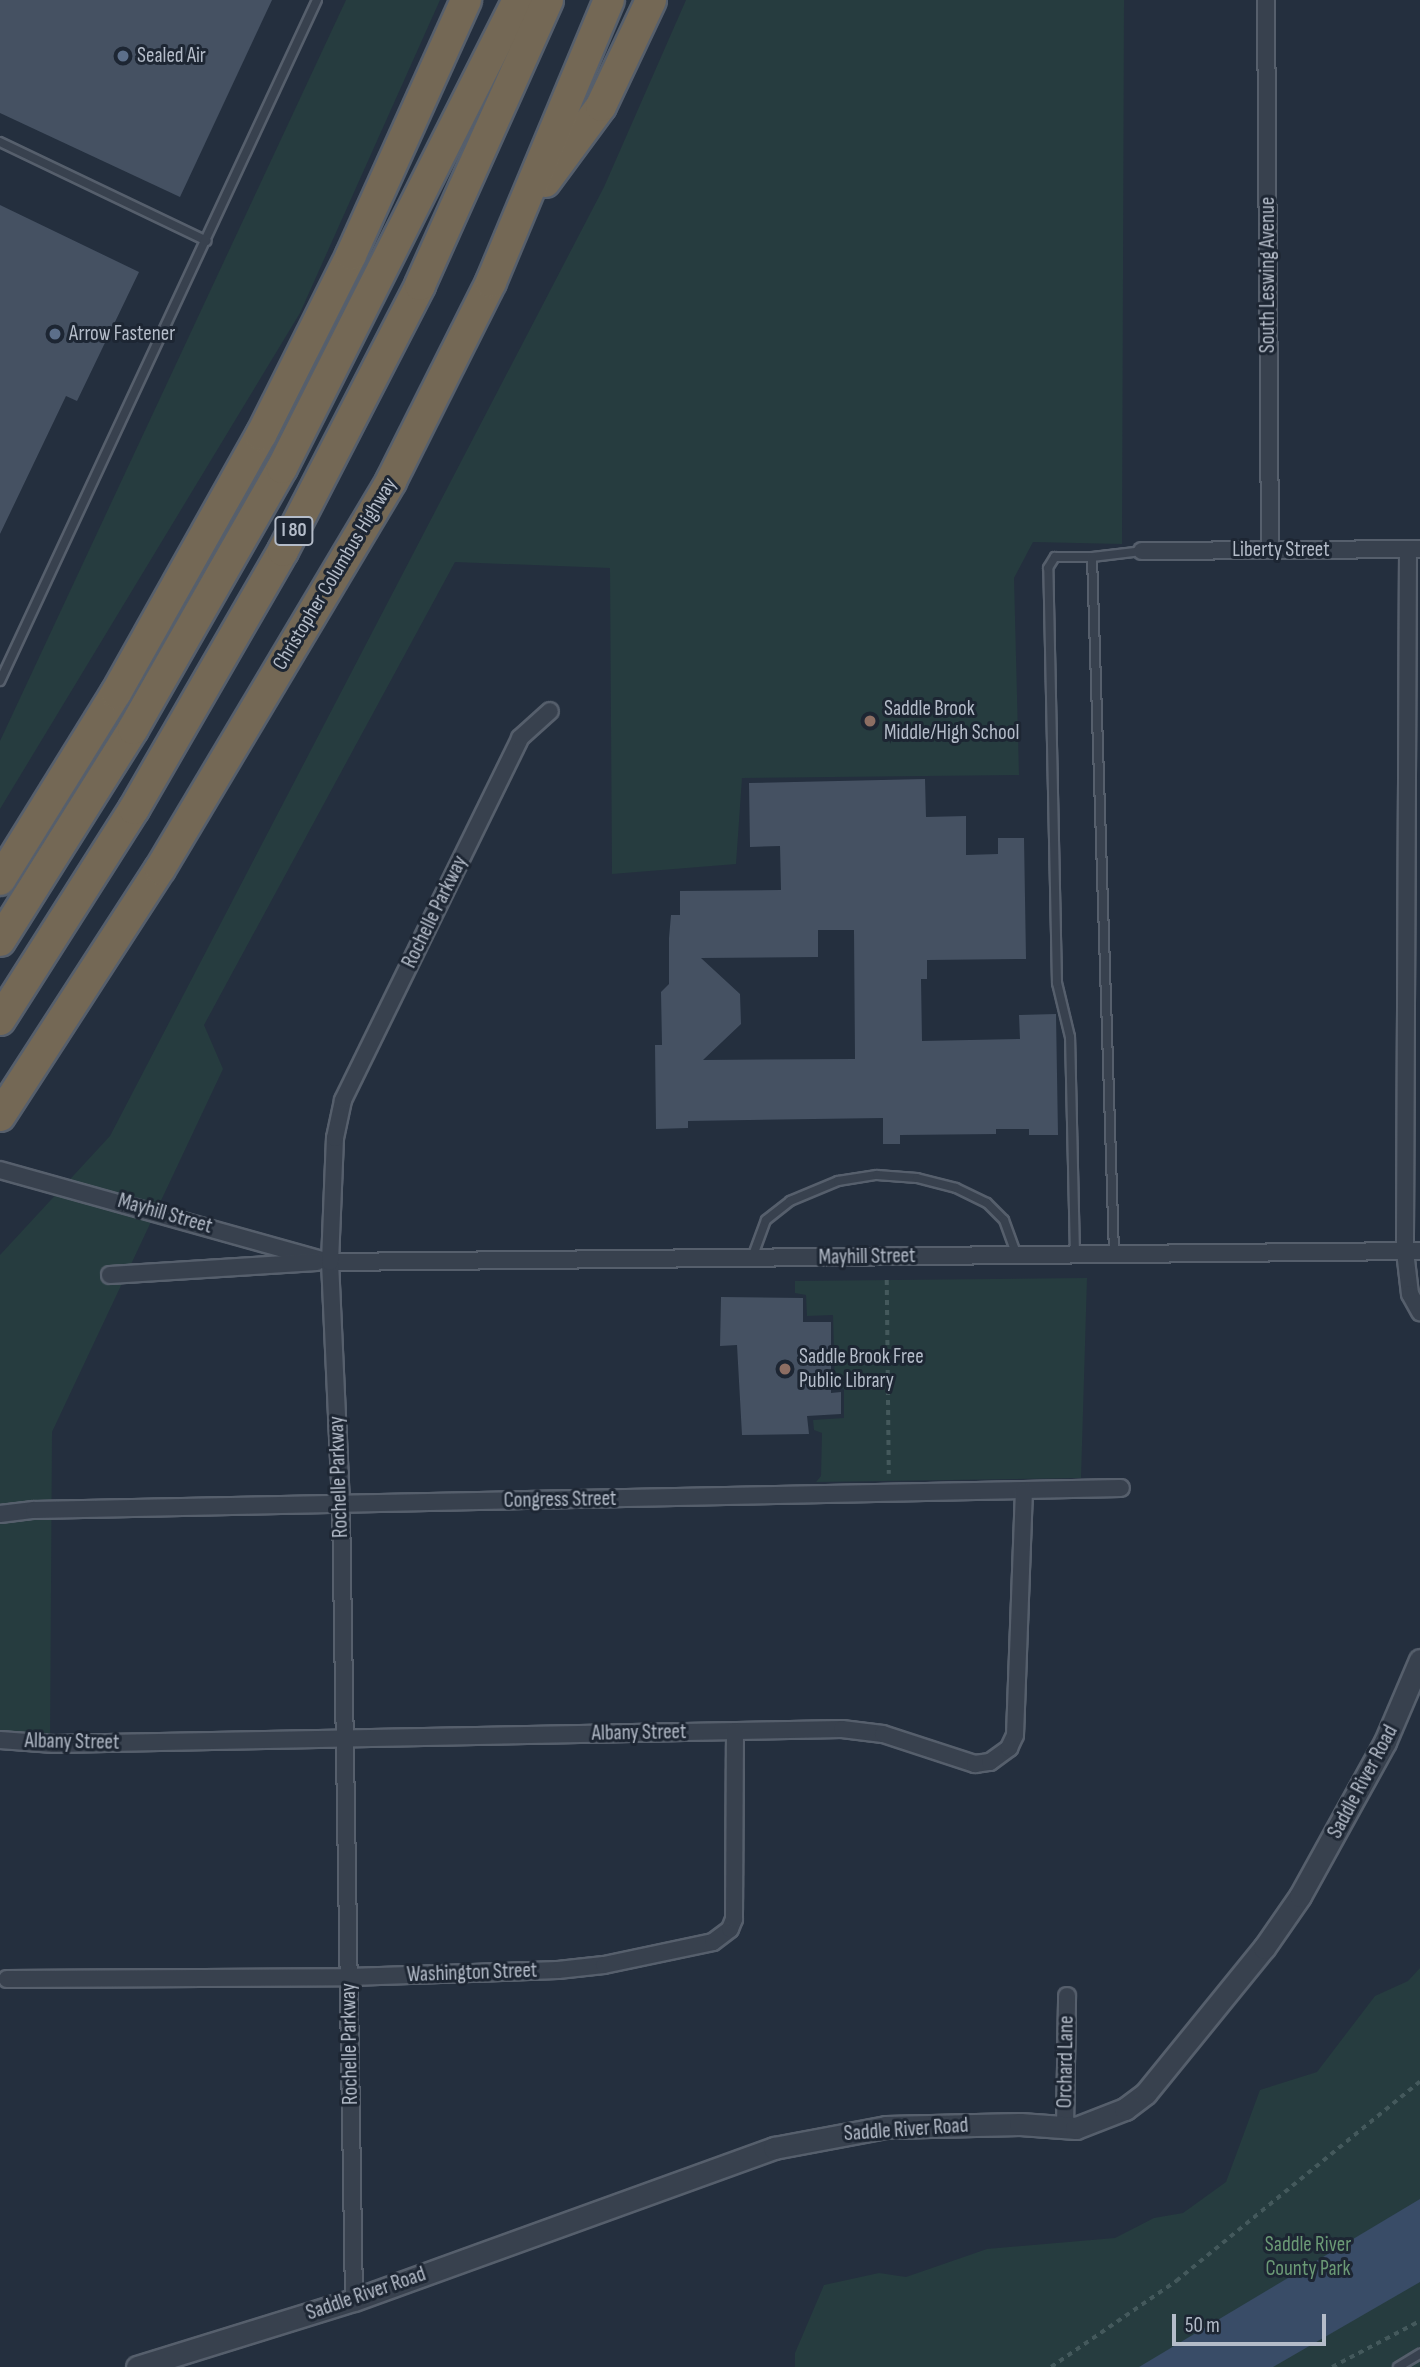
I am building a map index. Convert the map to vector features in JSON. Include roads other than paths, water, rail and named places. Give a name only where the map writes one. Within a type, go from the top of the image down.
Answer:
[{"type":"highway","name":"I 80","points":[[0,941],[133,729],[282,468],[518,0]]},
{"type":"highway","name":"I 80","points":[[0,1020],[141,799],[289,540],[420,285],[548,0]]},
{"type":"highway","name":"Christopher Columbus Highway","points":[[0,1116],[160,869],[391,481],[491,282],[609,0]]},
{"type":"highway","points":[[517,219],[601,106],[651,0]]},
{"type":"highway","points":[[0,880],[116,693],[261,435],[351,255],[463,5]]},
{"type":"street","name":"South Leswing Avenue","points":[[1266,0],[1270,549]]},
{"type":"street","name":"Liberty Street","points":[[1142,551],[1414,550]]},
{"type":"street","points":[[1414,550],[1413,1251],[1410,1294],[1420,1312]]},
{"type":"street","name":"Rochelle Parkway","points":[[354,2300],[341,1504],[330,1262],[335,1138],[343,1100],[520,738],[550,711]]},
{"type":"street","name":"Mayhill Street","points":[[0,1170],[330,1262]]},
{"type":"street","name":"Mayhill Street","points":[[110,1275],[330,1262],[1413,1251]]},
{"type":"street","name":"Congress Street","points":[[0,1514],[34,1510],[1121,1488]]},
{"type":"street","name":"Albany Street","points":[[0,1740],[54,1744],[842,1729],[923,1744],[975,1764],[1002,1756],[1015,1735],[1024,1491]]},
{"type":"street","name":"Saddle River Road","points":[[146,2366],[354,2300],[774,2148],[886,2127],[1020,2124],[1065,2129],[1102,2121],[1146,2093],[1265,1948],[1346,1817],[1405,1703],[1420,1660]]},
{"type":"street","name":"Washington Street","points":[[7,1979],[349,1977],[570,1969],[721,1938],[734,1919],[735,1731]]},
{"type":"street","name":"Orchard Lane","points":[[1065,2129],[1068,1996]]},
{"type":"lane","points":[[0,681],[317,0]]},
{"type":"lane","points":[[0,142],[207,241]]},
{"type":"lane","points":[[1075,1255],[1070,1037],[1057,983],[1048,568],[1055,557],[1142,551]]},
{"type":"lane","points":[[1092,556],[1114,1254]]},
{"type":"lane","points":[[752,1258],[766,1220],[790,1201],[838,1181],[877,1175],[917,1178],[987,1203],[1004,1220],[1017,1255]]},
{"type":"lane","points":[[1398,2367],[1420,2354]]},
{"type":"water","points":[[1420,2199],[1420,2282],[1273,2367],[1139,2367]]},
{"type":"place","name":"Sealed Air","points":[[123,56]]},
{"type":"place","name":"Arrow Fastener","points":[[55,334]]},
{"type":"place","name":"Saddle Brook Middle/High School","points":[[870,721]]},
{"type":"place","name":"Saddle Brook Free Public Library","points":[[785,1369]]},
{"type":"park label","name":"Saddle River County Park","points":[[1308,2257]]}]
